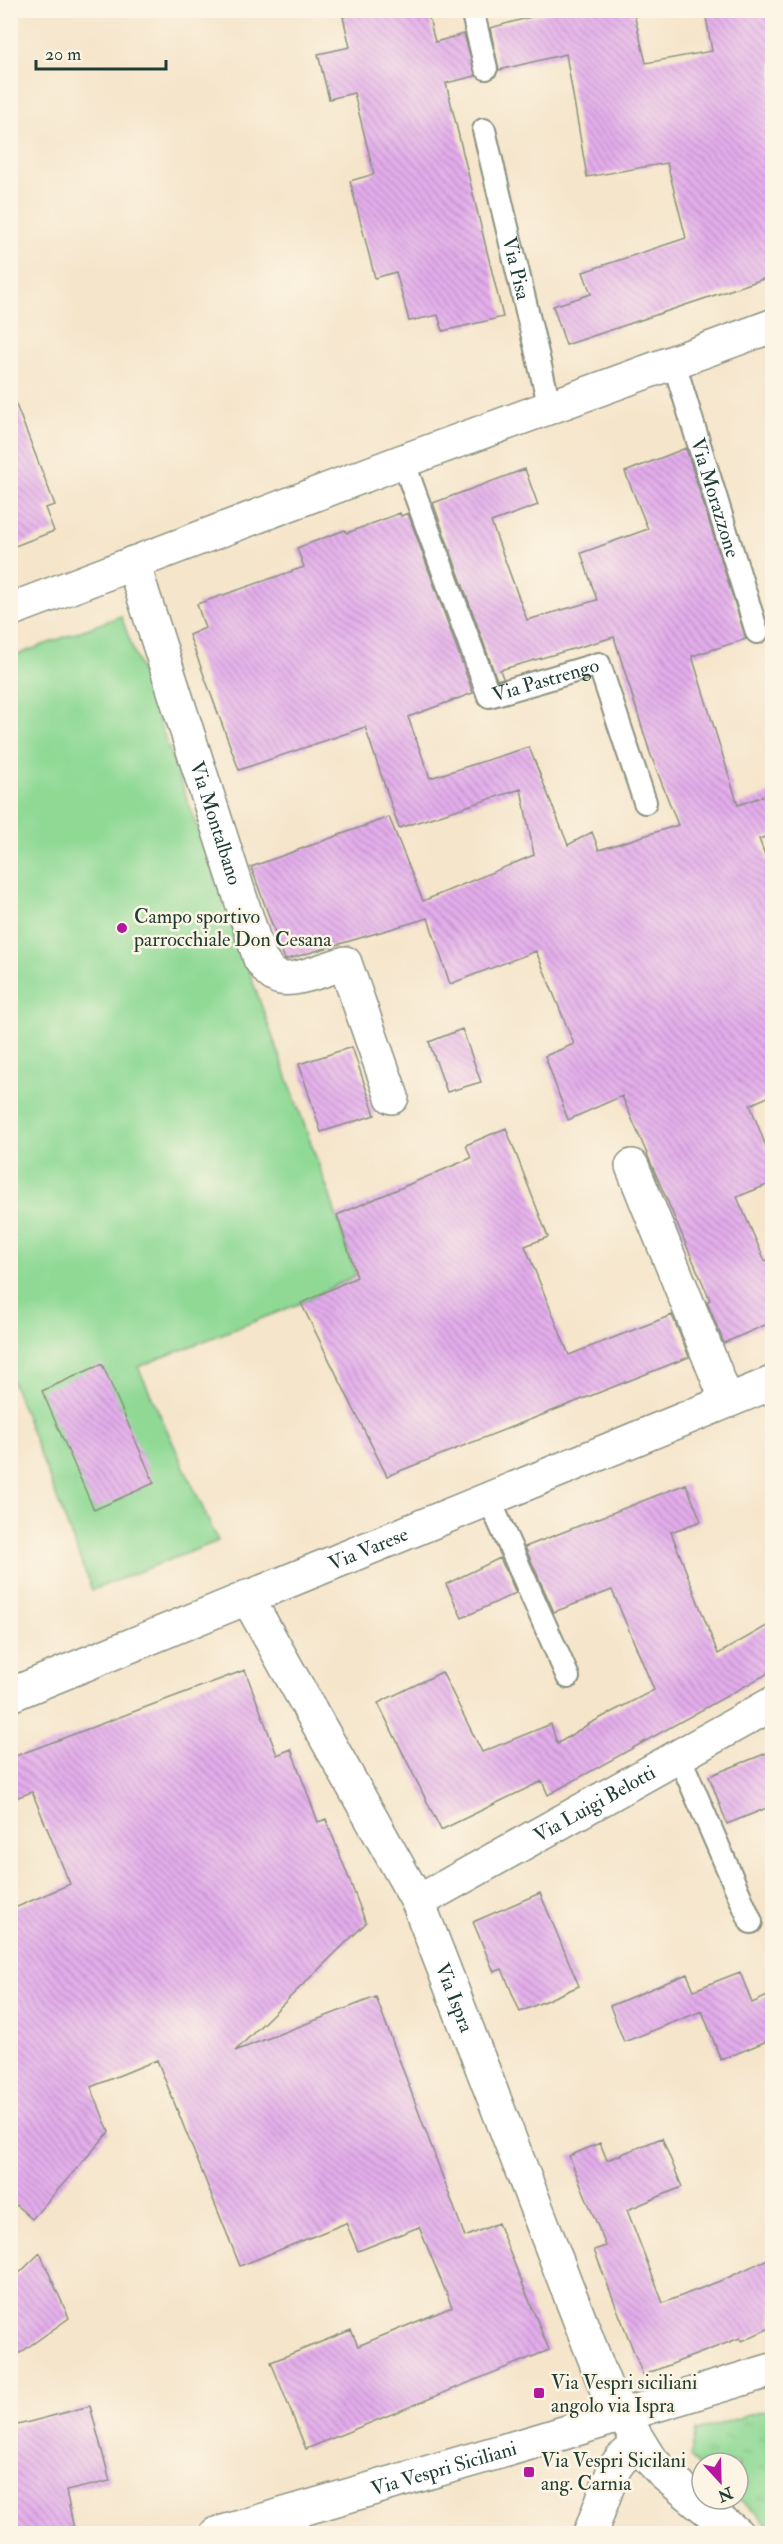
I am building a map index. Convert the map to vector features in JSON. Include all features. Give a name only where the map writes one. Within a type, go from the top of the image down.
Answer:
[{"type":"street","points":[[10,610],[403,461],[772,326]]},
{"type":"street","name":"Via Montalbano","points":[[133,563],[260,959],[270,972],[281,979],[294,978],[345,963],[392,1098]]},
{"type":"street","points":[[632,1166],[727,1401]]},
{"type":"street","name":"Via Varese","points":[[10,1695],[772,1383]]},
{"type":"street","name":"Via Ispra","points":[[247,1597],[418,1902],[606,2388],[639,2444],[663,2473],[737,2534]]},
{"type":"street","name":"Via Luigi Belotti","points":[[418,1902],[772,1704]]},
{"type":"street","name":"Via Vespri Siciliani","points":[[216,2534],[772,2370]]},
{"type":"street","points":[[590,2534],[614,2469],[621,2459],[639,2444]]},
{"type":"lane","points":[[472,10],[486,68]]},
{"type":"lane","name":"Via Pisa","points":[[484,130],[550,408]]},
{"type":"lane","name":"Via Morazzone","points":[[674,363],[758,632]]},
{"type":"lane","name":"Via Pastrengo","points":[[403,461],[489,696],[599,664],[645,802]]},
{"type":"lane","points":[[489,1498],[568,1677]]},
{"type":"lane","points":[[680,1756],[751,1922]]},
{"type":"green space","name":"Campo sportivo parrocchiale Don Cesana","points":[[121,616],[331,1199],[356,1275],[301,1303],[138,1367],[218,1541],[92,1590],[11,1378],[11,657]]},
{"type":"green space","points":[[772,2408],[772,2527],[750,2508],[750,2451],[691,2451],[696,2431]]},
{"type":"building","points":[[372,10],[427,10],[435,42],[464,34],[476,76],[446,83],[503,317],[443,331],[438,315],[409,321],[396,272],[375,278],[350,181],[374,174],[354,93],[329,99],[318,54],[350,47],[343,17]]},
{"type":"building","points":[[557,10],[633,10],[646,63],[712,51],[706,17],[741,10],[772,10],[772,276],[566,345],[553,306],[591,294],[583,272],[686,238],[667,163],[587,177],[566,54],[499,70],[490,28]]},
{"type":"building","points":[[13,397],[55,505],[45,508],[54,531],[10,548],[10,398]]},
{"type":"building","points":[[686,448],[746,639],[692,656],[738,805],[772,793],[772,835],[759,839],[772,873],[772,1095],[750,1105],[772,1162],[772,1183],[737,1197],[765,1261],[772,1258],[772,1322],[724,1343],[707,1302],[710,1300],[622,1096],[568,1120],[545,1056],[574,1044],[536,951],[450,984],[428,918],[285,960],[251,867],[389,817],[423,901],[534,855],[521,789],[399,828],[365,727],[239,770],[189,635],[205,628],[197,604],[304,567],[297,548],[345,530],[347,533],[400,513],[401,516],[408,513],[473,693],[408,717],[430,778],[529,747],[568,845],[592,832],[599,850],[678,825],[650,753],[614,637],[500,670],[503,678],[497,680],[433,503],[525,469],[538,505],[491,522],[527,620],[597,600],[581,553],[648,529],[625,472]]},
{"type":"building","points":[[462,1029],[481,1082],[447,1092],[429,1042]]},
{"type":"building","points":[[352,1047],[375,1115],[321,1132],[299,1064]]},
{"type":"building","points":[[506,1128],[548,1237],[525,1246],[569,1355],[672,1315],[689,1357],[387,1476],[301,1303],[357,1277],[337,1215],[471,1158],[466,1145]]},
{"type":"building","points":[[102,1364],[154,1483],[94,1510],[42,1391]]},
{"type":"building","points":[[686,1484],[701,1521],[671,1532],[718,1654],[772,1623],[772,1671],[548,1795],[542,1781],[441,1830],[378,1703],[442,1672],[482,1752],[551,1724],[557,1744],[587,1725],[654,1690],[612,1590],[554,1612],[525,1547]]},
{"type":"building","points":[[500,1558],[516,1593],[462,1618],[446,1584]]},
{"type":"building","points":[[245,1670],[277,1755],[291,1749],[318,1822],[326,1819],[366,1923],[235,2051],[376,1997],[465,2237],[498,2223],[549,2350],[306,2449],[271,2362],[351,2330],[358,2346],[452,2307],[419,2227],[358,2251],[346,2223],[240,2266],[157,2060],[91,2087],[109,2132],[32,2219],[10,2200],[10,1910],[70,1884],[32,1792],[10,1800],[10,1758]]},
{"type":"building","points":[[772,1751],[772,1806],[727,1824],[709,1776]]},
{"type":"building","points":[[540,1893],[579,1986],[520,2012],[502,1969],[494,1972],[473,1922]]},
{"type":"building","points":[[740,1972],[752,2003],[772,1994],[772,2039],[721,2060],[702,2011],[624,2042],[610,2006],[687,1974],[694,1990]]},
{"type":"building","points":[[662,2138],[682,2187],[627,2210],[663,2303],[725,2279],[772,2257],[772,2327],[742,2341],[740,2338],[643,2375],[594,2250],[606,2246],[569,2156],[600,2143],[607,2160]]},
{"type":"building","points":[[40,2253],[69,2318],[10,2360],[10,2282]]},
{"type":"building","points":[[90,2406],[110,2481],[66,2491],[75,2534],[10,2534],[10,2427]]},
{"type":"place","name":"Campo sportivo parrocchiale Don Cesana","points":[[122,928]]},
{"type":"place","name":"Via Vespri siciliani angolo via Ispra","points":[[539,2393]]},
{"type":"place","name":"Via Vespri Sicilani ang. Carnia","points":[[529,2472]]}]
